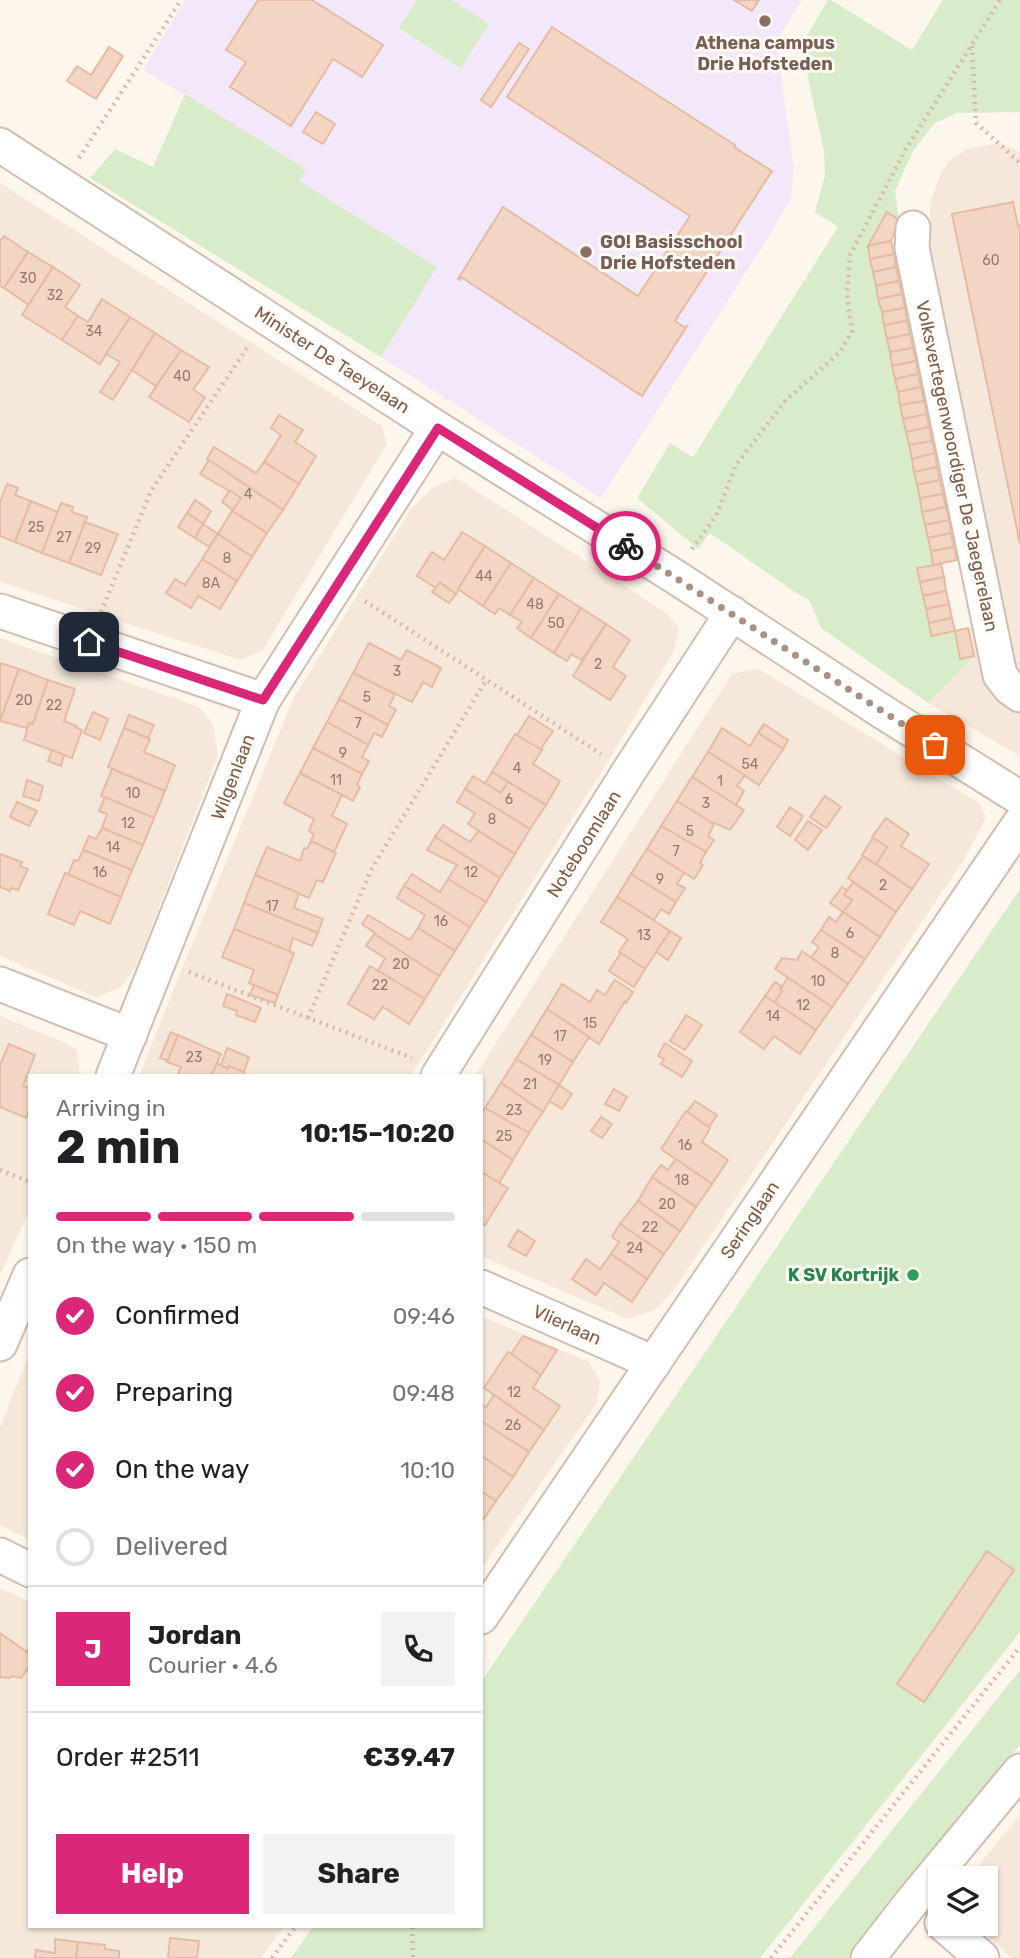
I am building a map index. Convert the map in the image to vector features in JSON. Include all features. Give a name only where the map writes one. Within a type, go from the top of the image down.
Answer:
[{"type":"street","name":"Minister De Taeyelaan","points":[[0,145],[886,714],[1015,785]]},
{"type":"street","name":"Volksvertegenwoordiger De Jaegerelaan","points":[[914,228],[912,248],[1000,676],[1020,695]]},
{"type":"street","name":"Wilgenlaan","points":[[114,1074],[263,700],[438,428]]},
{"type":"street","points":[[0,611],[263,700]]},
{"type":"street","name":"Noteboomlaan","points":[[440,1073],[629,771],[732,613]]},
{"type":"street","name":"Seringlaan","points":[[483,1614],[1020,823]]},
{"type":"street","points":[[0,984],[130,1035]]},
{"type":"street","points":[[0,1344],[28,1280]]},
{"type":"street","name":"Vlierlaan","points":[[483,1288],[653,1363]]},
{"type":"street","points":[[0,1555],[28,1569]]},
{"type":"street","points":[[868,1958],[1020,1771]]},
{"type":"street","points":[[914,1899],[928,1911]]},
{"type":"street","points":[[957,1936],[982,1958]]},
{"type":"path","points":[[61,185],[181,0]]},
{"type":"path","points":[[674,576],[716,516],[736,465],[786,400],[840,352],[852,332],[847,295],[850,255],[906,149],[1000,0]]},
{"type":"path","points":[[972,45],[976,123],[1020,163]]},
{"type":"path","points":[[89,642],[151,491],[267,318]]},
{"type":"path","points":[[338,584],[629,771]]},
{"type":"path","points":[[308,1018],[371,870],[486,680]]},
{"type":"path","points":[[160,961],[440,1073]]},
{"type":"path","points":[[0,1170],[28,1181]]},
{"type":"path","points":[[771,1958],[1020,1647]]},
{"type":"path","points":[[272,1958],[294,1928]]},
{"type":"path","points":[[412,1928],[414,1958]]},
{"type":"shaded area","name":"GO! Basisschool Drie Hofsteden","points":[[185,0],[802,0],[776,42],[794,167],[791,198],[601,498],[381,357],[436,267],[298,181],[305,169],[143,70]]},
{"type":"shaded area","points":[[1000,143],[1020,152],[1020,756],[928,703],[974,656],[968,628],[1006,620],[929,242],[930,204],[939,176],[948,162],[968,148]]},
{"type":"shaded area","points":[[0,183],[382,426],[387,444],[263,650],[240,660],[0,582]]},
{"type":"shaded area","points":[[456,478],[665,612],[679,628],[673,653],[412,1074],[140,1074],[294,697],[411,509],[435,486]]},
{"type":"shaded area","points":[[0,638],[199,707],[213,724],[218,755],[137,965],[121,987],[96,997],[0,956]]},
{"type":"shaded area","points":[[757,668],[979,803],[986,818],[963,861],[670,1295],[655,1310],[628,1319],[483,1257],[483,1074],[476,1074],[732,674]]},
{"type":"shaded area","points":[[0,1016],[77,1050],[80,1074],[28,1074],[28,1213],[0,1275]]},
{"type":"shaded area","points":[[483,1317],[589,1362],[600,1381],[597,1403],[483,1566]]},
{"type":"shaded area","points":[[28,1358],[28,1539],[0,1525],[0,1427]]},
{"type":"shaded area","points":[[0,1588],[28,1601],[28,1928],[283,1928],[261,1958],[0,1958]]},
{"type":"shaded area","points":[[1020,1815],[1020,1958],[1011,1958],[988,1936],[998,1936],[998,1866],[978,1866]]},
{"type":"green space","points":[[417,0],[451,0],[489,24],[461,68],[399,28]]},
{"type":"green space","points":[[828,0],[912,50],[943,0],[1020,0],[1020,112],[957,113],[935,123],[913,151],[895,191],[899,220],[891,241],[957,560],[941,564],[954,630],[968,628],[974,656],[928,703],[821,628],[809,600],[710,533],[698,549],[637,498],[670,443],[693,457],[838,227],[815,212],[825,175],[824,151],[803,55],[803,42]]},
{"type":"green space","points":[[185,94],[306,169],[299,181],[437,267],[381,357],[90,178],[115,149],[153,167]]},
{"type":"green space","name":"K SV Kortrijk","points":[[1020,889],[1020,1632],[760,1958],[291,1958],[312,1928],[483,1928],[483,1679]]},
{"type":"green space","points":[[1020,1670],[1020,1745],[964,1811],[851,1958],[790,1958]]},
{"type":"building","points":[[258,0],[312,0],[383,45],[362,77],[333,59],[291,126],[230,87],[246,62],[226,50]]},
{"type":"building","points":[[734,0],[759,0],[752,11]]},
{"type":"building","points":[[552,27],[772,171],[675,321],[687,326],[642,396],[461,277],[458,279],[503,207],[638,296],[690,216],[507,97]]},
{"type":"building","points":[[519,43],[529,49],[491,107],[481,100]]},
{"type":"building","points":[[109,47],[123,56],[96,99],[67,81],[77,66],[91,75]]},
{"type":"building","points":[[316,112],[335,124],[323,144],[303,132]]},
{"type":"building","points":[[1013,202],[1020,226],[1020,544],[952,214]]},
{"type":"building","points":[[887,212],[899,220],[891,241],[868,246]]},
{"type":"building","points":[[4,236],[28,252],[4,288],[0,286],[0,241]]},
{"type":"building","points":[[891,241],[894,254],[870,259],[868,246]]},
{"type":"building","points":[[28,252],[53,267],[29,305],[4,288]]},
{"type":"building","points":[[894,254],[896,267],[873,272],[870,259]]},
{"type":"building","points":[[53,267],[80,285],[65,307],[78,316],[62,340],[22,315]]},
{"type":"building","points":[[896,267],[899,281],[876,286],[873,272]]},
{"type":"building","points":[[899,281],[902,294],[878,299],[876,286]]},
{"type":"building","points":[[902,294],[905,308],[882,312],[878,299]]},
{"type":"building","points":[[102,299],[130,317],[100,364],[62,340],[78,316],[88,322]]},
{"type":"building","points":[[905,308],[907,321],[884,325],[882,312]]},
{"type":"building","points":[[130,317],[155,333],[113,400],[100,392],[120,362],[106,354]]},
{"type":"building","points":[[907,321],[910,334],[887,339],[884,325]]},
{"type":"building","points":[[155,333],[181,350],[156,386],[132,370]]},
{"type":"building","points":[[910,334],[913,348],[890,352],[887,339]]},
{"type":"building","points":[[913,348],[916,361],[892,366],[890,352]]},
{"type":"building","points":[[181,350],[209,367],[193,390],[205,397],[189,422],[149,397]]},
{"type":"building","points":[[916,361],[918,374],[895,379],[892,366]]},
{"type":"building","points":[[918,374],[921,387],[898,392],[895,379]]},
{"type":"building","points":[[921,387],[924,401],[900,405],[898,392]]},
{"type":"building","points":[[924,401],[927,414],[903,419],[900,405]]},
{"type":"building","points":[[927,414],[929,427],[906,432],[903,419]]},
{"type":"building","points":[[279,415],[303,430],[295,442],[316,456],[299,484],[264,462],[281,435],[271,428]]},
{"type":"building","points":[[929,427],[932,441],[909,445],[906,432]]},
{"type":"building","points":[[932,441],[935,453],[912,459],[909,445]]},
{"type":"building","points":[[214,447],[256,473],[264,462],[299,484],[283,510],[207,459]]},
{"type":"building","points":[[935,453],[937,467],[914,472],[912,459]]},
{"type":"building","points":[[209,460],[283,510],[267,533],[232,511],[241,498],[200,474]]},
{"type":"building","points":[[937,467],[940,480],[917,485],[914,472]]},
{"type":"building","points":[[940,480],[943,494],[920,498],[917,485]]},
{"type":"building","points":[[7,484],[18,488],[15,495],[31,501],[15,542],[0,536],[0,502]]},
{"type":"building","points":[[230,490],[241,498],[233,510],[222,502]]},
{"type":"building","points":[[943,494],[946,507],[922,512],[920,498]]},
{"type":"building","points":[[195,500],[211,511],[203,524],[187,513]]},
{"type":"building","points":[[31,501],[58,512],[42,553],[15,542]]},
{"type":"building","points":[[61,503],[73,507],[72,512],[87,517],[69,563],[42,553]]},
{"type":"building","points":[[946,507],[949,520],[925,525],[922,512]]},
{"type":"building","points":[[232,511],[267,533],[252,557],[218,534]]},
{"type":"building","points":[[187,513],[203,524],[195,538],[178,527]]},
{"type":"building","points":[[949,520],[951,533],[928,538],[925,525]]},
{"type":"building","points":[[85,522],[118,534],[101,575],[69,563]]},
{"type":"building","points":[[203,524],[218,534],[209,547],[195,538]]},
{"type":"building","points":[[462,532],[485,546],[456,594],[440,583],[436,588],[417,576],[432,552],[444,560]]},
{"type":"building","points":[[951,533],[954,547],[931,551],[928,538]]},
{"type":"building","points":[[218,534],[252,557],[237,581],[202,559]]},
{"type":"building","points":[[485,546],[511,563],[483,606],[458,589]]},
{"type":"building","points":[[954,547],[957,560],[933,565],[931,551]]},
{"type":"building","points":[[202,559],[237,581],[220,609],[198,596],[191,608],[166,593],[175,579],[185,585]]},
{"type":"building","points":[[511,563],[534,578],[510,615],[499,608],[495,614],[483,606]]},
{"type":"building","points":[[941,564],[944,577],[920,582],[917,568]]},
{"type":"building","points":[[944,577],[946,591],[923,596],[920,582]]},
{"type":"building","points":[[534,578],[559,594],[531,638],[517,628],[522,622],[510,615]]},
{"type":"building","points":[[440,583],[456,594],[449,603],[432,592]]},
{"type":"building","points":[[946,591],[949,604],[926,609],[923,596]]},
{"type":"building","points":[[559,594],[581,608],[554,653],[531,638]]},
{"type":"building","points":[[949,604],[952,618],[929,623],[926,609]]},
{"type":"building","points":[[581,608],[606,624],[582,660],[571,654],[567,661],[554,653]]},
{"type":"building","points":[[952,618],[955,631],[931,636],[929,623]]},
{"type":"building","points":[[606,624],[630,640],[613,667],[626,676],[610,700],[573,676]]},
{"type":"building","points":[[968,628],[974,656],[960,659],[955,631]]},
{"type":"building","points":[[369,643],[401,660],[407,650],[441,668],[432,687],[423,682],[412,702],[353,673]]},
{"type":"building","points":[[0,663],[19,669],[0,721]]},
{"type":"building","points":[[19,669],[48,680],[33,724],[29,723],[27,728],[0,721]]},
{"type":"building","points":[[353,673],[395,694],[389,706],[396,710],[388,725],[339,699]]},
{"type":"building","points":[[48,680],[75,689],[64,721],[82,730],[72,758],[24,740],[29,723],[33,724]]},
{"type":"building","points":[[339,699],[388,725],[382,737],[374,733],[368,745],[327,722]]},
{"type":"building","points":[[93,712],[108,719],[100,740],[84,733]]},
{"type":"building","points":[[129,715],[154,725],[148,738],[124,728]]},
{"type":"building","points":[[529,716],[553,731],[540,750],[517,735]]},
{"type":"building","points":[[327,722],[368,745],[362,757],[369,761],[362,774],[313,748]]},
{"type":"building","points":[[764,724],[788,740],[783,749],[758,733]]},
{"type":"building","points":[[124,728],[150,739],[144,752],[175,765],[165,791],[108,767]]},
{"type":"building","points":[[722,728],[750,746],[758,733],[783,749],[759,785],[708,752]]},
{"type":"building","points":[[515,734],[542,750],[533,764],[560,781],[546,805],[492,772]]},
{"type":"building","points":[[313,748],[362,774],[357,785],[360,787],[353,801],[300,773]]},
{"type":"building","points":[[52,750],[64,755],[61,766],[48,761]]},
{"type":"building","points":[[708,752],[745,775],[737,786],[744,791],[736,805],[692,777]]},
{"type":"building","points":[[112,769],[165,791],[154,818],[101,796]]},
{"type":"building","points":[[492,772],[508,782],[501,793],[485,784]]},
{"type":"building","points":[[300,773],[342,795],[332,816],[347,824],[334,852],[311,841],[314,834],[309,831],[314,819],[284,803]]},
{"type":"building","points":[[473,776],[501,793],[508,782],[546,805],[530,829],[465,789]]},
{"type":"building","points":[[692,777],[744,810],[730,830],[714,824],[677,801]]},
{"type":"building","points":[[27,780],[43,786],[39,801],[23,796]]},
{"type":"building","points":[[465,789],[530,829],[515,854],[468,824],[475,813],[457,802]]},
{"type":"building","points":[[825,796],[841,807],[826,828],[810,817]]},
{"type":"building","points":[[105,797],[154,818],[143,845],[102,828],[107,814],[99,811]]},
{"type":"building","points":[[677,801],[714,824],[708,836],[714,840],[706,852],[661,826]]},
{"type":"building","points":[[17,802],[37,811],[29,826],[10,817]]},
{"type":"building","points":[[790,807],[803,816],[790,836],[777,827]]},
{"type":"building","points":[[886,818],[909,834],[901,846],[929,864],[912,889],[876,864],[887,847],[872,837]]},
{"type":"building","points":[[808,821],[822,830],[808,850],[795,840]]},
{"type":"building","points":[[443,825],[470,842],[478,831],[515,854],[500,878],[435,837]]},
{"type":"building","points":[[661,826],[706,852],[700,863],[703,865],[694,879],[647,849]]},
{"type":"building","points":[[102,828],[143,845],[132,870],[83,850],[89,836],[96,839]]},
{"type":"building","points":[[435,837],[500,878],[486,902],[448,879],[457,865],[427,850]]},
{"type":"building","points":[[873,838],[887,847],[876,864],[862,855]]},
{"type":"building","points":[[311,841],[336,853],[323,882],[317,880],[309,898],[255,875],[267,847],[300,861],[304,848],[307,849]]},
{"type":"building","points":[[647,849],[684,873],[677,884],[685,888],[676,902],[631,874]]},
{"type":"building","points":[[83,850],[132,870],[121,897],[68,875],[74,860],[78,861]]},
{"type":"building","points":[[0,854],[22,862],[20,866],[28,869],[18,890],[11,888],[10,891],[0,887]]},
{"type":"building","points":[[863,856],[912,889],[896,912],[848,878]]},
{"type":"building","points":[[65,873],[121,897],[110,924],[80,911],[74,925],[48,914]]},
{"type":"building","points":[[412,874],[440,892],[448,879],[486,902],[470,927],[404,886]]},
{"type":"building","points":[[631,874],[676,902],[669,914],[661,909],[654,920],[617,897]]},
{"type":"building","points":[[255,875],[299,893],[294,908],[323,919],[318,933],[244,903]]},
{"type":"building","points":[[853,882],[896,912],[880,937],[843,912],[852,900],[844,895]]},
{"type":"building","points":[[404,886],[470,927],[455,951],[418,928],[425,915],[397,898]]},
{"type":"building","points":[[842,887],[847,890],[844,895],[852,900],[843,912],[830,903]]},
{"type":"building","points":[[617,897],[670,931],[645,969],[619,952],[628,939],[601,922]]},
{"type":"building","points":[[244,903],[318,933],[312,946],[293,938],[289,951],[234,929]]},
{"type":"building","points":[[843,912],[880,937],[865,959],[821,930],[829,917],[836,922]]},
{"type":"building","points":[[368,915],[410,940],[418,928],[455,951],[439,976],[362,924]]},
{"type":"building","points":[[234,929],[294,953],[278,995],[249,983],[254,970],[222,957]]},
{"type":"building","points":[[821,930],[865,959],[848,984],[811,958],[819,947],[812,942]]},
{"type":"building","points":[[670,931],[681,938],[668,960],[656,952]]},
{"type":"building","points":[[374,934],[439,976],[425,999],[378,971],[385,958],[366,946]]},
{"type":"building","points":[[802,951],[848,984],[832,1007],[775,969],[782,958],[797,960]]},
{"type":"building","points":[[621,953],[645,969],[634,987],[609,971]]},
{"type":"building","points":[[370,966],[425,999],[409,1024],[383,1007],[374,1019],[348,1004]]},
{"type":"building","points":[[788,978],[832,1007],[816,1030],[774,1003]]},
{"type":"building","points":[[615,980],[633,992],[599,1044],[547,1009],[562,984],[590,1002],[597,990],[605,995]]},
{"type":"building","points":[[775,982],[782,987],[782,991],[774,1003],[765,996]]},
{"type":"building","points":[[254,985],[278,995],[275,1003],[250,995]]},
{"type":"building","points":[[227,994],[261,1008],[255,1022],[236,1015],[237,1011],[223,1006]]},
{"type":"building","points":[[765,996],[816,1030],[800,1054],[774,1036],[764,1049],[740,1032]]},
{"type":"building","points":[[547,1009],[589,1037],[573,1062],[531,1035]]},
{"type":"building","points":[[686,1015],[702,1025],[685,1050],[670,1041]]},
{"type":"building","points":[[171,1032],[178,1036],[168,1061],[160,1058]]},
{"type":"building","points":[[178,1035],[221,1054],[212,1074],[178,1074],[181,1067],[167,1062]]},
{"type":"building","points":[[531,1035],[573,1062],[559,1085],[516,1059]]},
{"type":"building","points":[[665,1043],[692,1061],[682,1077],[661,1064],[664,1059],[658,1056]]},
{"type":"building","points":[[9,1044],[35,1055],[23,1086],[28,1087],[26,1118],[0,1107],[0,1065]]},
{"type":"building","points":[[227,1048],[249,1057],[244,1072],[221,1065]]},
{"type":"building","points":[[516,1059],[559,1085],[543,1112],[501,1083]]},
{"type":"building","points":[[217,1063],[228,1069],[229,1066],[244,1072],[243,1074],[212,1074]]},
{"type":"building","points":[[501,1083],[543,1112],[529,1133],[485,1108]]},
{"type":"building","points":[[559,1085],[572,1094],[562,1109],[549,1101]]},
{"type":"building","points":[[614,1089],[627,1097],[619,1111],[605,1104]]},
{"type":"building","points":[[695,1101],[717,1115],[709,1127],[687,1112]]},
{"type":"building","points":[[485,1108],[529,1133],[513,1160],[483,1140]]},
{"type":"building","points":[[686,1111],[710,1128],[702,1142],[728,1160],[712,1184],[661,1149]]},
{"type":"building","points":[[601,1117],[612,1124],[602,1138],[591,1131]]},
{"type":"building","points":[[483,1140],[513,1160],[499,1183],[483,1173]]},
{"type":"building","points":[[676,1159],[712,1184],[696,1207],[652,1177],[661,1165],[668,1170]]},
{"type":"building","points":[[483,1173],[508,1188],[485,1225],[483,1224]]},
{"type":"building","points":[[652,1177],[696,1207],[680,1231],[638,1201]]},
{"type":"building","points":[[638,1201],[680,1231],[664,1254],[620,1224]]},
{"type":"building","points":[[620,1224],[664,1254],[647,1279],[611,1254],[619,1242],[612,1237]]},
{"type":"building","points":[[518,1230],[535,1241],[526,1256],[508,1246]]},
{"type":"building","points":[[611,1254],[647,1279],[632,1302],[604,1283],[596,1295],[572,1279],[586,1259],[600,1269]]},
{"type":"building","points":[[523,1336],[557,1350],[541,1375],[511,1354]]},
{"type":"building","points":[[508,1352],[541,1375],[533,1388],[560,1406],[544,1430],[484,1388]]},
{"type":"building","points":[[494,1395],[544,1430],[529,1452],[483,1422],[483,1405],[486,1407]]},
{"type":"building","points":[[483,1422],[529,1452],[513,1477],[483,1457]]},
{"type":"building","points":[[483,1457],[513,1477],[496,1501],[483,1492]]},
{"type":"building","points":[[483,1492],[496,1501],[483,1520]]},
{"type":"building","points":[[987,1551],[1014,1570],[924,1702],[897,1684]]},
{"type":"building","points":[[0,1633],[28,1650],[28,1668],[21,1678],[0,1677]]},
{"type":"building","points":[[170,1938],[199,1941],[197,1958],[168,1958]]},
{"type":"building","points":[[55,1939],[78,1942],[76,1958],[35,1958],[36,1950],[55,1953]]},
{"type":"building","points":[[78,1942],[105,1945],[105,1949],[119,1951],[119,1958],[76,1958]]},
{"type":"way so far","points":[[626,546],[935,745]]},
{"type":"place","name":"Athena campus Drie Hofsteden","points":[[765,21]]},
{"type":"place","name":"GO! Basisschool Drie Hofsteden","points":[[586,252]]},
{"type":"place","name":"K SV Kortrijk","points":[[913,1275]]},
{"type":"route","points":[[89,642],[263,700],[438,428],[626,546]]}]
